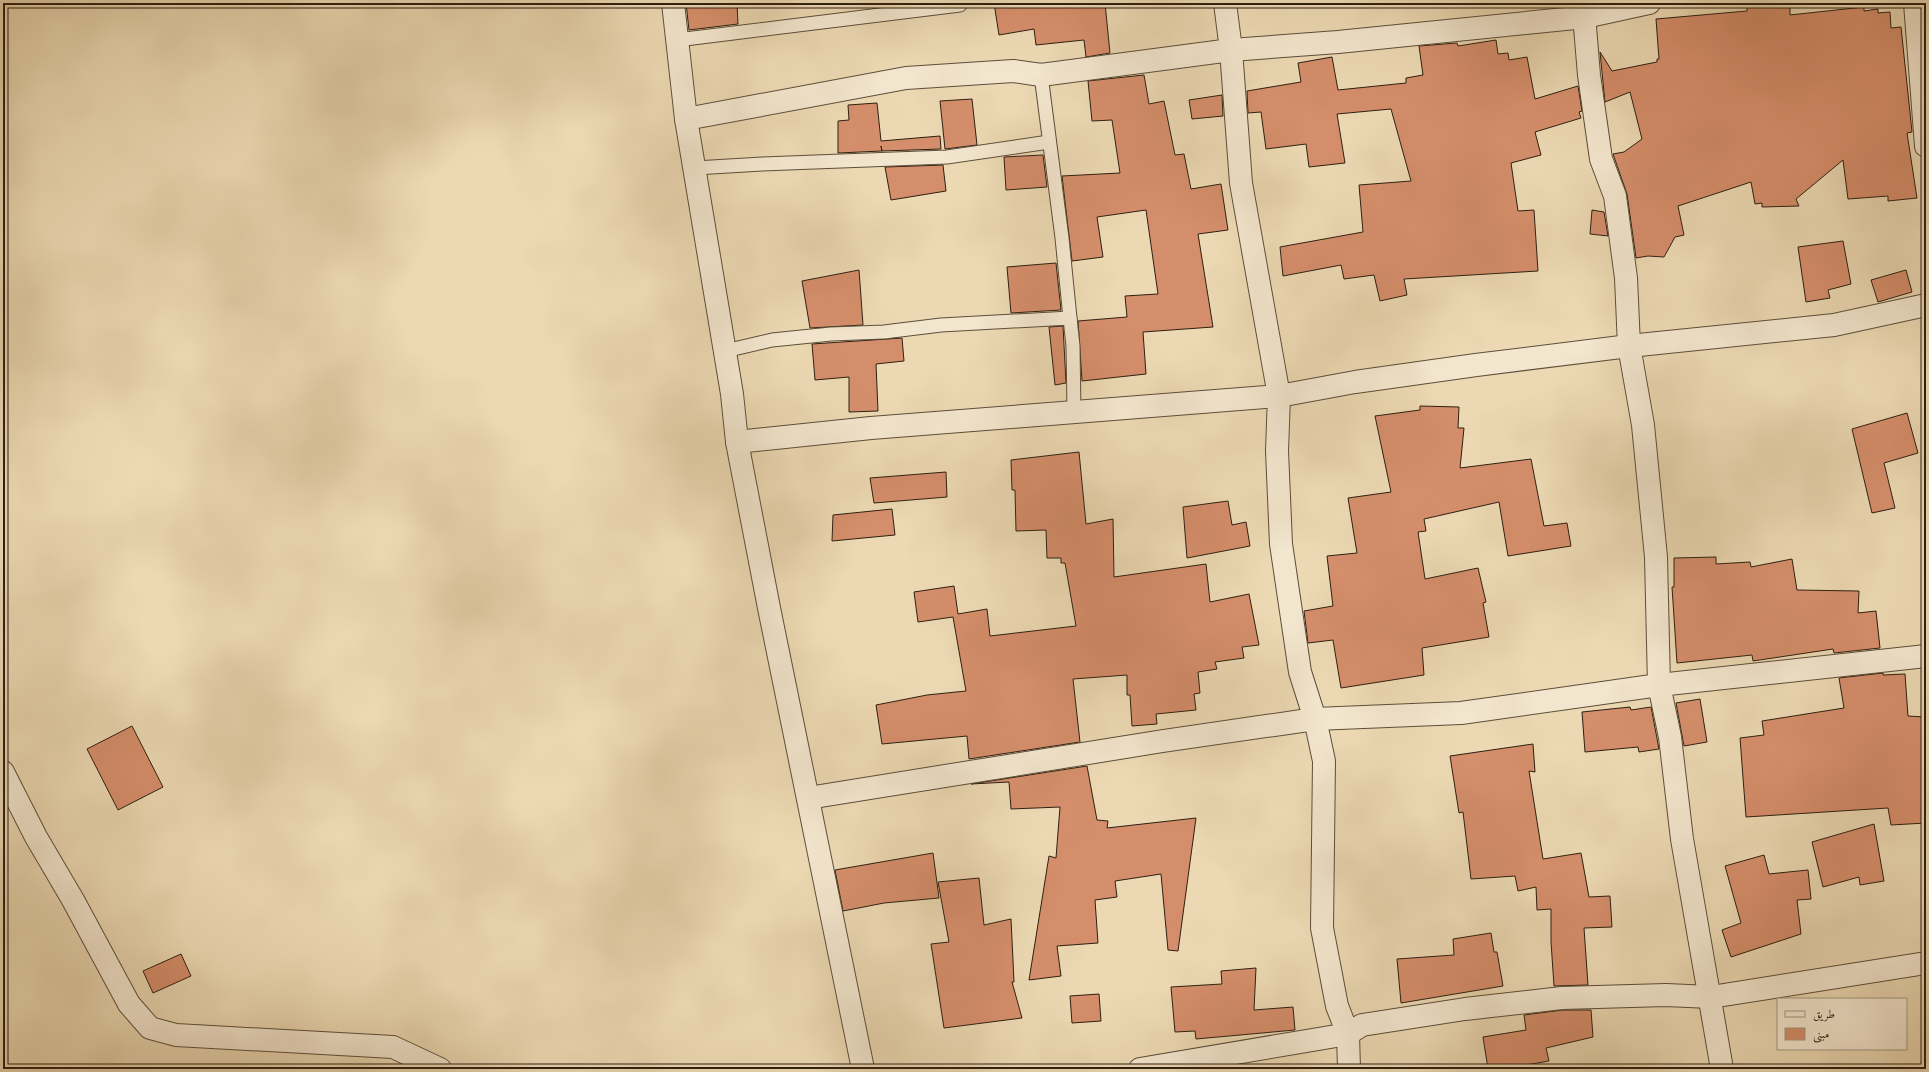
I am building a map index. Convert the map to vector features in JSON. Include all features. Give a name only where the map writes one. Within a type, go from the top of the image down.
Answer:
[{"type":"street","points":[[673,3],[686,119],[732,394],[737,442],[863,1069]]},
{"type":"street","points":[[1225,3],[1231,50],[1241,183],[1279,396],[1277,451],[1281,544],[1300,672],[1315,719],[1324,761],[1322,928],[1337,1006],[1348,1034],[1348,1069]]},
{"type":"street","points":[[686,119],[906,78],[1013,71],[1041,75],[1231,50],[1338,42],[1648,3]]},
{"type":"street","points":[[1915,3],[1926,146]]},
{"type":"street","points":[[1584,10],[1589,75],[1602,160],[1614,196],[1626,278],[1630,346],[1643,425],[1656,557],[1660,685],[1670,737],[1682,839],[1711,997],[1722,1069]]},
{"type":"street","points":[[737,442],[871,428],[1279,396],[1355,382],[1445,369],[1630,346],[1834,326],[1926,305]]},
{"type":"street","points":[[808,798],[1162,741],[1315,719],[1461,713],[1660,685],[1926,656]]},
{"type":"street","points":[[3,772],[36,837],[77,906],[129,1004],[150,1028],[176,1035],[394,1047],[440,1069]]},
{"type":"street","points":[[1140,1069],[1348,1034],[1362,1025],[1464,1009],[1562,998],[1666,995],[1711,997],[1926,963]]},
{"type":"lane","points":[[678,40],[960,5]]},
{"type":"lane","points":[[1041,75],[1062,238],[1073,346],[1074,412]]},
{"type":"lane","points":[[695,168],[947,157],[1049,142]]},
{"type":"lane","points":[[725,351],[772,340],[831,334],[884,332],[941,325],[1070,318]]},
{"type":"building","points":[[686,3],[737,3],[738,24],[689,30]]},
{"type":"building","points":[[994,3],[1105,3],[1110,53],[1086,57],[1084,40],[1036,45],[1034,29],[999,35]]},
{"type":"building","points":[[1747,5],[1790,7],[1790,15],[1864,7],[1864,11],[1878,9],[1878,13],[1890,12],[1891,28],[1901,27],[1912,132],[1907,133],[1917,198],[1888,201],[1888,196],[1848,199],[1843,160],[1796,199],[1799,206],[1762,207],[1762,203],[1755,204],[1751,182],[1678,206],[1684,235],[1675,237],[1664,257],[1648,256],[1636,258],[1627,194],[1613,154],[1624,152],[1642,139],[1630,92],[1605,102],[1600,52],[1612,71],[1657,62],[1657,59],[1659,59],[1656,19],[1747,11]]},
{"type":"building","points":[[1496,40],[1498,54],[1508,53],[1509,60],[1527,57],[1535,99],[1578,86],[1582,111],[1579,112],[1581,118],[1535,132],[1541,155],[1511,163],[1518,211],[1534,210],[1538,271],[1404,279],[1407,295],[1380,301],[1374,275],[1344,279],[1341,265],[1283,276],[1280,247],[1363,232],[1359,185],[1411,181],[1391,109],[1337,114],[1345,163],[1309,167],[1306,144],[1266,149],[1261,112],[1248,113],[1247,91],[1301,82],[1298,63],[1332,57],[1338,90],[1406,83],[1406,78],[1423,75],[1419,46],[1457,43],[1458,46]]},
{"type":"building","points":[[1144,75],[1149,104],[1164,101],[1175,155],[1184,154],[1191,189],[1221,184],[1228,230],[1198,234],[1213,327],[1143,332],[1146,374],[1082,381],[1078,321],[1127,317],[1125,296],[1158,294],[1146,210],[1097,217],[1103,257],[1072,261],[1062,176],[1120,173],[1112,120],[1092,121],[1088,81]]},
{"type":"building","points":[[1222,95],[1223,116],[1192,119],[1189,100]]},
{"type":"building","points":[[972,99],[977,145],[945,149],[940,101]]},
{"type":"building","points":[[877,103],[881,141],[940,136],[941,149],[838,153],[838,121],[849,120],[848,105]]},
{"type":"building","points":[[1043,155],[1047,187],[1006,190],[1004,157]]},
{"type":"building","points":[[943,165],[946,191],[891,200],[885,167]]},
{"type":"building","points":[[1592,210],[1604,212],[1608,236],[1590,234]]},
{"type":"building","points":[[1843,241],[1851,284],[1828,290],[1830,298],[1806,302],[1798,247]]},
{"type":"building","points":[[1056,263],[1061,310],[1011,313],[1007,267]]},
{"type":"building","points":[[859,270],[863,325],[810,328],[802,281]]},
{"type":"building","points":[[1906,270],[1912,292],[1878,302],[1871,280]]},
{"type":"building","points":[[1063,326],[1066,383],[1055,385],[1049,327]]},
{"type":"building","points":[[902,338],[904,361],[876,364],[878,411],[849,412],[849,377],[815,380],[812,344]]},
{"type":"building","points":[[1420,406],[1459,407],[1458,428],[1464,428],[1460,468],[1531,459],[1544,526],[1567,523],[1571,546],[1508,556],[1499,502],[1424,519],[1426,531],[1418,532],[1425,579],[1478,568],[1486,602],[1483,603],[1489,637],[1422,648],[1424,675],[1341,688],[1333,640],[1308,643],[1304,611],[1333,606],[1327,556],[1357,553],[1348,498],[1391,492],[1375,416],[1420,410]]},
{"type":"building","points":[[1907,413],[1918,453],[1884,463],[1895,508],[1872,513],[1852,429]]},
{"type":"building","points":[[1079,452],[1086,524],[1113,519],[1114,577],[1206,564],[1210,602],[1249,594],[1259,645],[1242,647],[1244,658],[1215,662],[1217,669],[1198,672],[1200,693],[1194,694],[1196,710],[1156,714],[1157,724],[1132,726],[1130,695],[1127,695],[1127,675],[1073,679],[1080,742],[969,759],[967,736],[882,744],[876,705],[927,695],[966,691],[953,617],[918,622],[914,592],[954,586],[958,614],[987,609],[990,636],[1076,626],[1065,563],[1061,563],[1061,558],[1047,558],[1046,530],[1016,531],[1015,490],[1012,490],[1011,460]]},
{"type":"building","points":[[946,472],[947,497],[874,503],[870,478]]},
{"type":"building","points":[[1228,501],[1232,525],[1246,522],[1250,546],[1187,558],[1183,507]]},
{"type":"building","points":[[892,509],[895,535],[832,541],[833,515]]},
{"type":"building","points":[[1716,557],[1716,564],[1750,562],[1751,567],[1792,559],[1797,590],[1859,591],[1858,613],[1876,611],[1880,648],[1834,653],[1833,649],[1753,661],[1752,655],[1677,663],[1672,587],[1674,587],[1674,558]]},
{"type":"building","points":[[1883,673],[1883,675],[1905,674],[1908,716],[1925,717],[1924,751],[1926,751],[1926,823],[1891,825],[1888,808],[1746,817],[1740,738],[1764,735],[1762,721],[1844,708],[1839,678]]},
{"type":"building","points":[[1700,699],[1707,742],[1684,746],[1676,703]]},
{"type":"building","points":[[1630,707],[1631,710],[1651,707],[1659,749],[1639,752],[1638,747],[1585,752],[1582,712]]},
{"type":"building","points":[[132,726],[163,787],[118,810],[87,749]]},
{"type":"building","points":[[1533,744],[1535,772],[1529,771],[1543,859],[1581,853],[1589,897],[1610,896],[1612,927],[1584,928],[1588,985],[1554,986],[1551,942],[1551,909],[1537,910],[1536,887],[1518,891],[1515,876],[1471,879],[1463,812],[1459,813],[1450,756]]},
{"type":"building","points":[[1087,766],[1097,820],[1108,821],[1107,828],[1196,818],[1178,951],[1168,950],[1161,874],[1115,881],[1117,897],[1095,900],[1098,943],[1057,946],[1061,976],[1029,980],[1049,856],[1056,858],[1060,807],[1011,809],[1009,782],[971,784]]},
{"type":"building","points":[[1874,824],[1884,881],[1860,885],[1859,877],[1823,887],[1812,842]]},
{"type":"building","points":[[933,853],[939,898],[884,903],[843,911],[835,870]]},
{"type":"building","points":[[1764,855],[1769,874],[1808,870],[1811,899],[1797,900],[1801,934],[1731,957],[1722,930],[1741,923],[1725,866]]},
{"type":"building","points":[[979,878],[984,925],[1011,919],[1014,982],[1012,982],[1022,1018],[944,1028],[931,944],[949,942],[938,882]]},
{"type":"building","points":[[1491,933],[1494,952],[1497,952],[1503,986],[1401,1003],[1397,959],[1454,955],[1453,939]]},
{"type":"building","points":[[181,954],[191,976],[153,993],[143,971]]},
{"type":"building","points":[[1256,968],[1254,1010],[1293,1007],[1295,1030],[1196,1039],[1195,1031],[1175,1032],[1171,987],[1222,984],[1221,971]]},
{"type":"building","points":[[1099,994],[1101,1021],[1072,1023],[1070,996]]},
{"type":"building","points":[[1563,1010],[1591,1010],[1593,1037],[1546,1048],[1549,1061],[1503,1069],[1488,1069],[1483,1037],[1526,1030],[1524,1015]]}]
